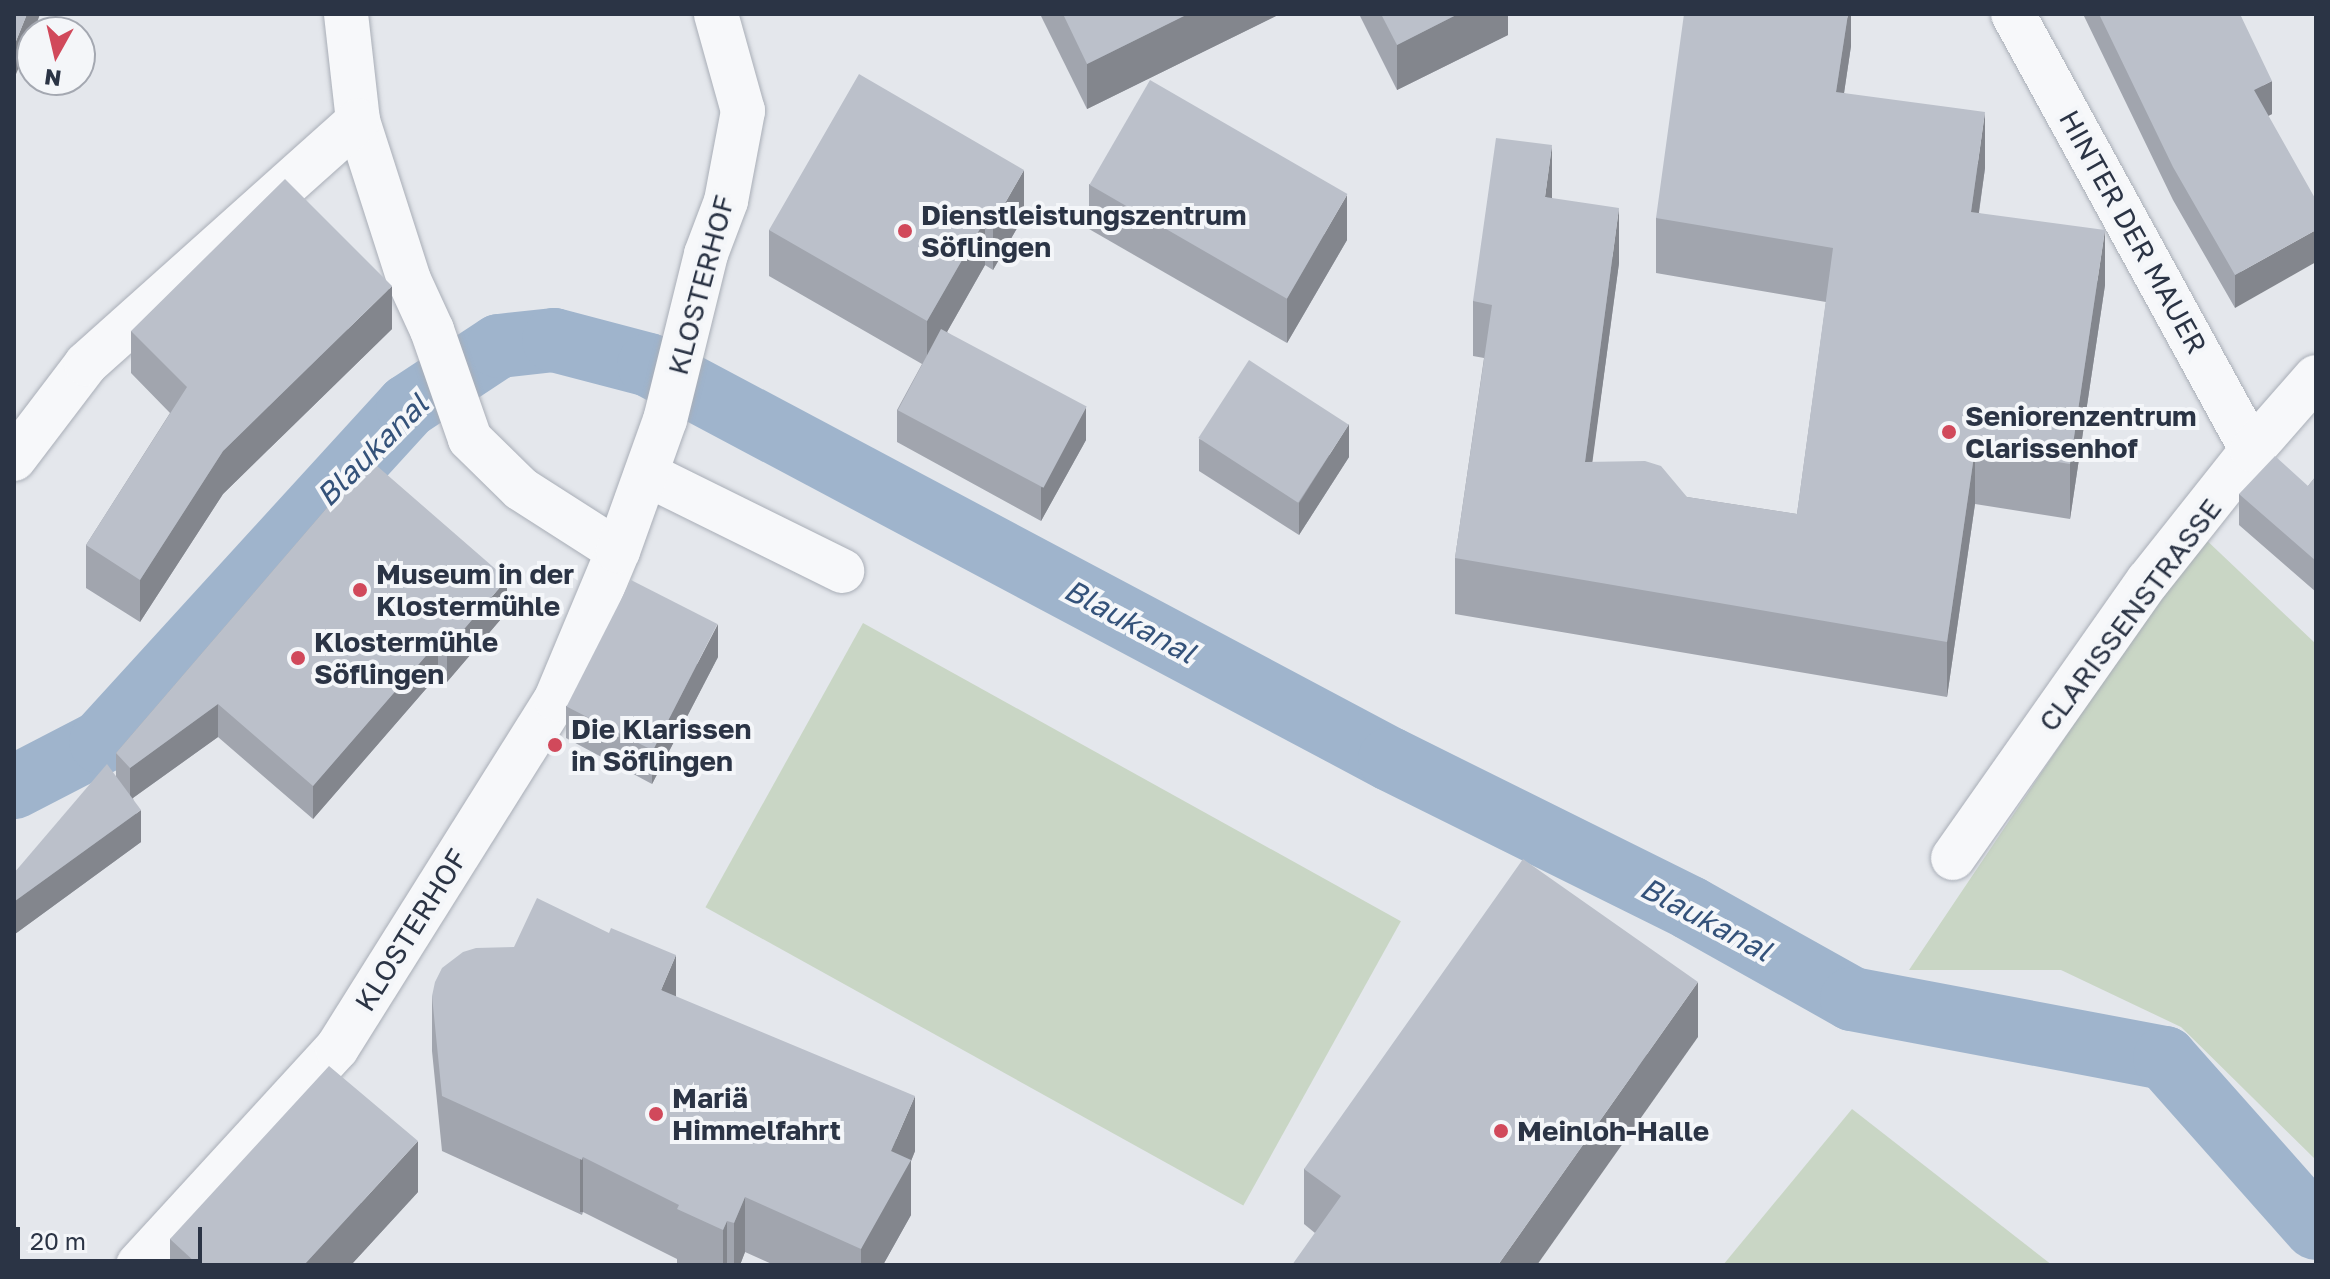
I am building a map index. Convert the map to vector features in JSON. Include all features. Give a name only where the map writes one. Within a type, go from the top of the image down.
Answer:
[{"type":"street","points":[[346,14],[358,121],[409,280],[432,330],[470,439],[521,489],[618,551]]},
{"type":"street","name":"KLOSTERHOF","points":[[138,1265],[337,1048],[556,699],[618,551],[665,420],[706,254],[726,201],[743,111],[716,14]]},
{"type":"street","name":"HINTER DER MAUER","points":[[2013,14],[2252,450]]},
{"type":"street","points":[[14,459],[86,364],[358,121]]},
{"type":"street","name":"CLARISSENSTRASSE","points":[[1953,858],[2148,581],[2252,450],[2316,377]]},
{"type":"street","points":[[646,474],[842,571]]},
{"type":"green space","points":[[2201,535],[2316,644],[2316,1160],[2181,1027],[2061,970],[1909,970]]},
{"type":"green space","points":[[863,623],[1401,921],[1243,1205],[705,907]]},
{"type":"green space","points":[[1852,1109],[2052,1265],[1723,1265]]},
{"type":"building","points":[[14,14],[27,14],[16,16],[14,46]]},
{"type":"building","points":[[1063,14],[1188,14],[1087,64]]},
{"type":"building","points":[[1381,14],[1458,14],[1397,45]]},
{"type":"building","name":"Seniorenzentrum Clarissenhof","points":[[1684,14],[1848,14],[1836,92],[1985,112],[1971,212],[2105,230],[2070,464],[1975,449],[1947,642],[1455,558],[1492,305],[1473,301],[1496,138],[1552,145],[1545,197],[1619,208],[1585,462],[1645,461],[1661,466],[1687,497],[1797,514],[1833,248],[1656,218]]},
{"type":"building","points":[[2099,14],[2240,14],[2272,81],[2254,90],[2316,200],[2316,230],[2235,275],[2173,167]]},
{"type":"building","name":"Dienstleistungszentrum Söflingen","points":[[859,74],[1024,170],[993,224],[985,220],[927,321],[769,230]]},
{"type":"building","points":[[1150,80],[1347,194],[1287,299],[1090,185]]},
{"type":"building","points":[[285,179],[392,286],[223,451],[140,580],[86,545],[187,387],[131,331]]},
{"type":"building","points":[[941,329],[1087,406],[1043,488],[898,410]]},
{"type":"building","points":[[1249,360],[1349,425],[1298,503],[1198,438]]},
{"type":"building","points":[[2275,456],[2308,486],[2316,476],[2316,561],[2239,494]]},
{"type":"building","name":"Klostermühle Söflingen","points":[[369,459],[507,579],[447,649],[438,642],[313,786],[218,704],[130,768],[116,753]]},
{"type":"building","points":[[631,580],[717,624],[653,751],[567,707]]},
{"type":"building","points":[[107,764],[141,810],[15,901],[14,873]]},
{"type":"building","name":"Meinloh-Halle","points":[[1523,859],[1698,982],[1498,1265],[1292,1265],[1341,1196],[1304,1169]]},
{"type":"building","name":"Mariä Himmelfahrt","points":[[537,898],[609,933],[611,928],[676,955],[661,990],[915,1096],[891,1151],[911,1160],[861,1249],[745,1197],[734,1223],[727,1221],[723,1230],[677,1209],[679,1205],[583,1157],[582,1160],[442,1096],[432,996],[435,982],[442,968],[463,952],[476,948],[514,947]]},
{"type":"building","points":[[329,1066],[418,1141],[304,1265],[194,1265],[196,1263],[170,1239]]},
{"type":"waterway","name":"Blaukanal","points":[[14,787],[101,742],[408,406],[499,346],[554,340],[649,365],[1390,759],[1690,908],[1852,999],[2165,1058],[2316,1228]]},
{"type":"place","name":"Dienstleistungszentrum Söflingen","points":[[905,231]]},
{"type":"place","name":"Seniorenzentrum Clarissenhof","points":[[1949,432]]},
{"type":"place","name":"Museum in der Klostermühle","points":[[360,590]]},
{"type":"place","name":"Klostermühle Söflingen","points":[[298,658]]},
{"type":"place","name":"Die Klarissen in Söflingen","points":[[555,745]]},
{"type":"place","name":"Mariä Himmelfahrt","points":[[656,1114]]},
{"type":"place","name":"Meinloh-Halle","points":[[1501,1131]]}]
